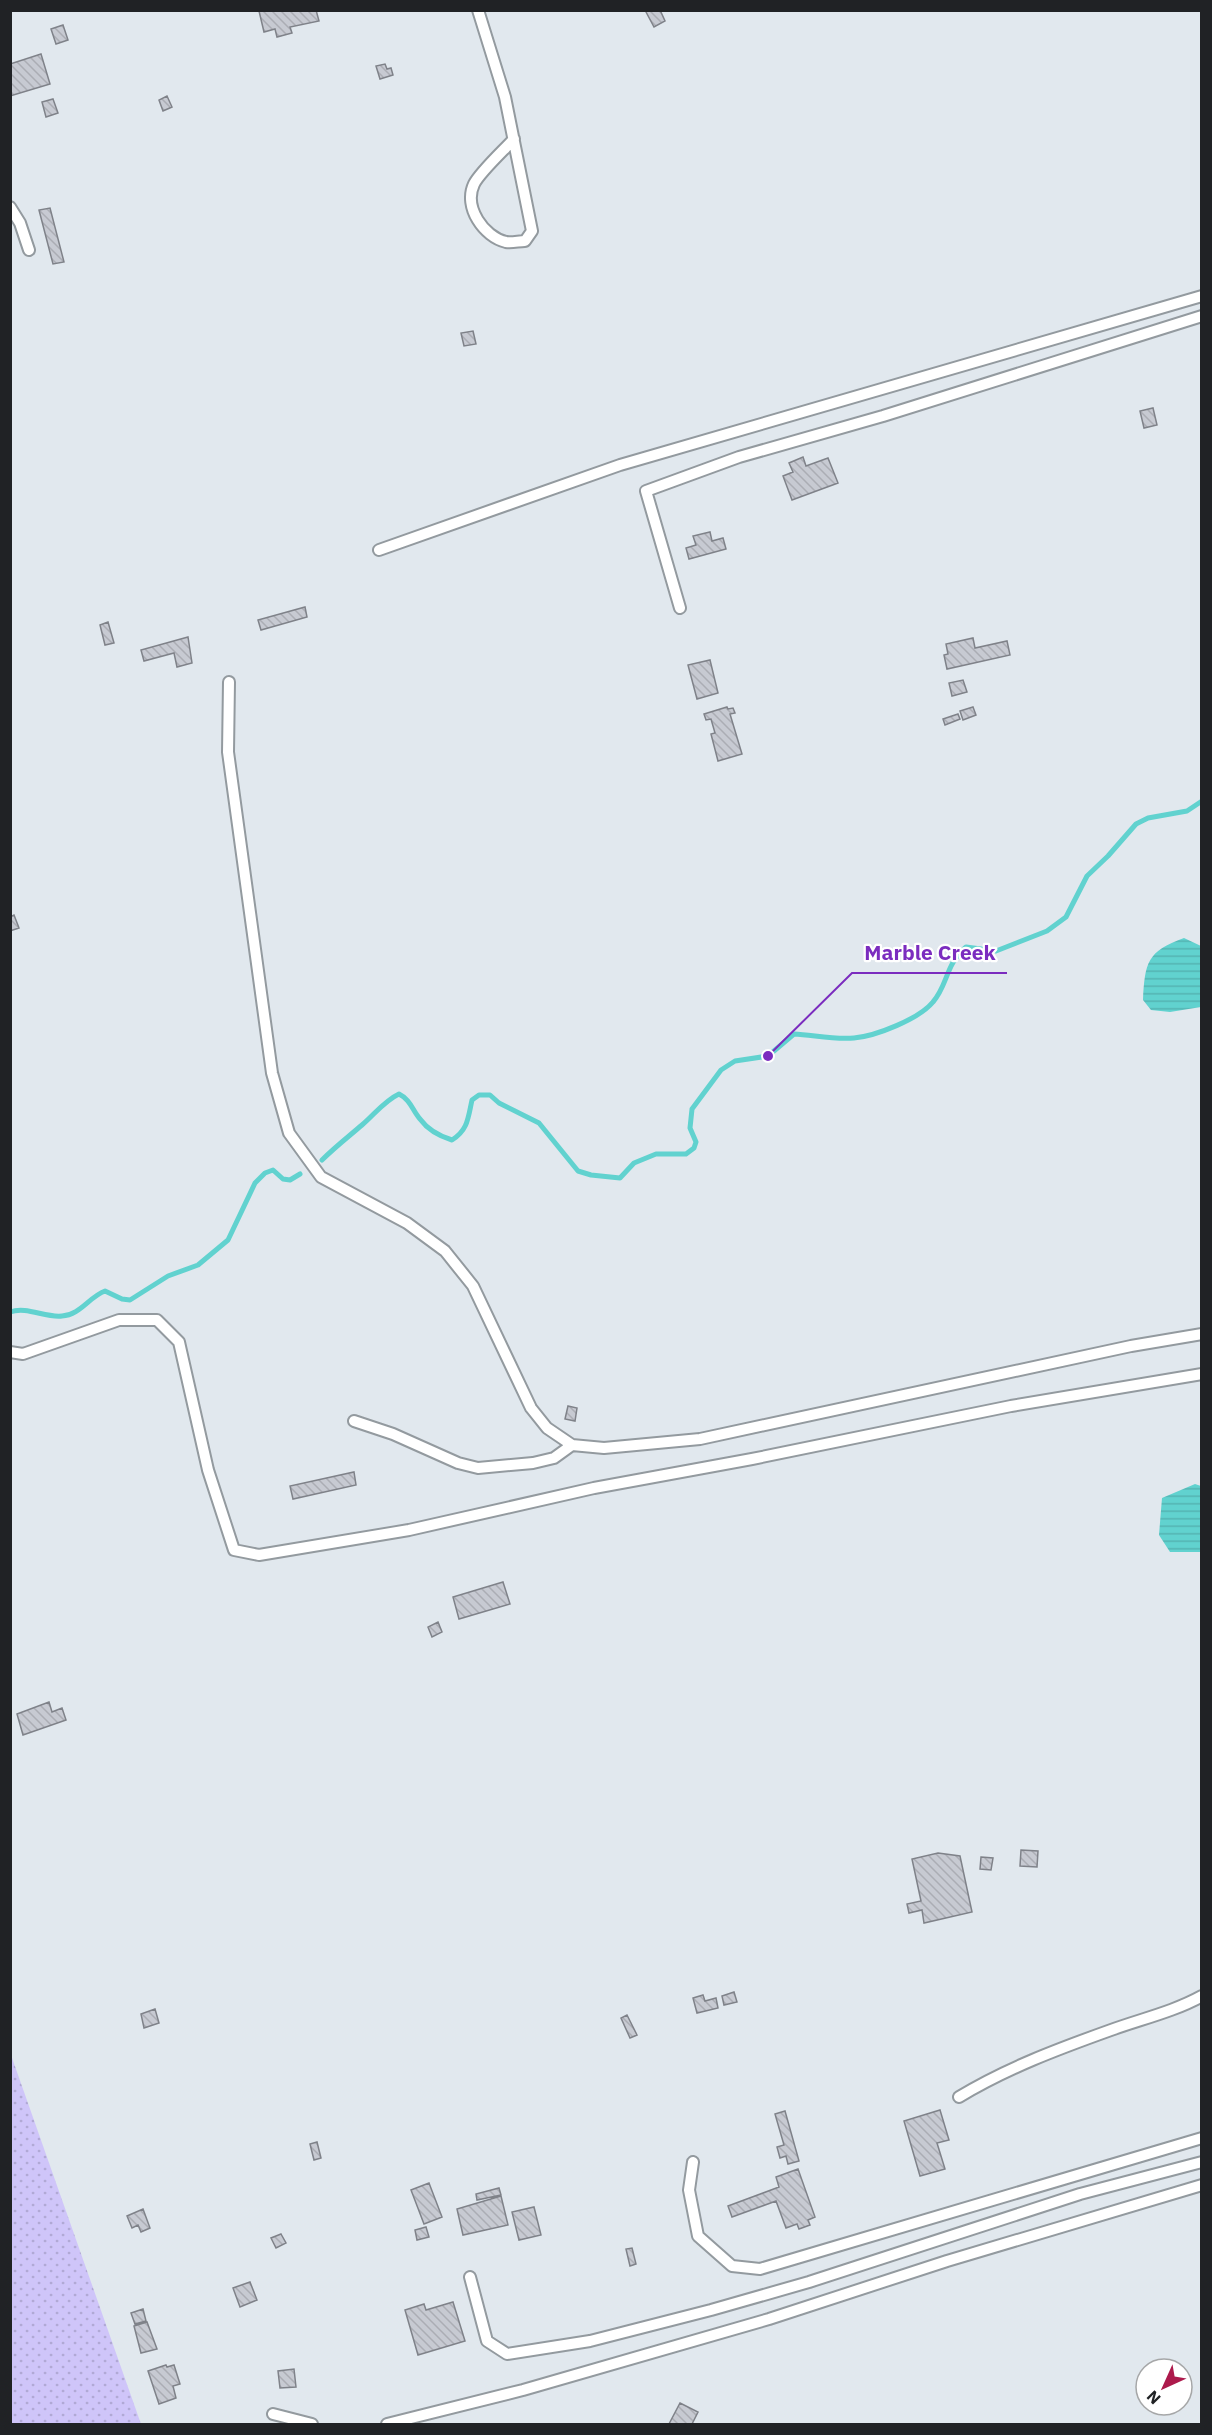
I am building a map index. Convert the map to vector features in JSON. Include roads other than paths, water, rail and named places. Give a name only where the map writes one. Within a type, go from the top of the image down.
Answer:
[{"type":"lane","points":[[478,10],[505,97],[514,139],[532,231],[525,241],[507,242],[491,234],[477,220],[471,202],[473,184],[514,139]]},
{"type":"lane","points":[[10,207],[20,223],[29,250]]},
{"type":"lane","points":[[379,550],[620,465],[1202,296]]},
{"type":"lane","points":[[680,608],[646,491],[739,457],[883,416],[1202,316]]},
{"type":"lane","points":[[229,682],[228,752],[272,1072],[290,1133],[321,1177],[407,1223],[445,1251],[473,1286],[531,1408],[547,1428],[572,1445],[604,1448],[700,1439],[1131,1346],[1202,1334]]},
{"type":"lane","points":[[10,1352],[22,1354],[119,1320],[157,1320],[179,1342],[208,1470],[234,1550],[259,1555],[409,1530],[594,1488],[752,1459],[1011,1406],[1202,1374]]},
{"type":"lane","points":[[354,1421],[393,1434],[458,1463],[477,1468],[533,1463],[554,1458],[572,1445]]},
{"type":"lane","points":[[959,2097],[1026,2061],[1170,2011],[1202,1996]]},
{"type":"lane","points":[[693,2162],[689,2190],[698,2236],[732,2266],[760,2269],[1202,2139]]},
{"type":"lane","points":[[471,2277],[487,2341],[507,2354],[541,2350],[590,2341],[809,2282],[1070,2198],[1202,2162]]},
{"type":"lane","points":[[387,2424],[523,2390],[758,2322],[947,2261],[1202,2186]]},
{"type":"lane","points":[[273,2414],[312,2424]]},
{"type":"water","points":[[1184,938],[1201,946],[1201,1007],[1170,1012],[1151,1010],[1143,1000],[1145,977],[1150,960],[1162,948]]},
{"type":"water","points":[[1195,1484],[1201,1486],[1201,1552],[1170,1552],[1159,1535],[1162,1498]]},
{"type":"waterway","points":[[322,1160],[384,1104],[399,1094],[409,1102],[417,1116],[427,1126],[452,1140],[464,1128],[472,1100],[479,1095],[490,1095],[499,1103],[539,1123],[578,1171],[591,1175],[620,1178],[634,1163],[656,1154],[686,1154],[694,1148],[696,1142],[690,1128],[692,1109],[721,1070],[735,1061],[768,1056],[794,1034],[832,1038],[863,1037],[918,1015],[938,995],[954,961],[966,947],[996,951],[1047,931],[1066,917],[1087,876],[1136,824],[1148,818],[1187,811],[1202,801]]},
{"type":"waterway","points":[[10,1312],[23,1310],[56,1316],[68,1315],[105,1291],[130,1300],[168,1276],[198,1265],[228,1240],[255,1183],[265,1173],[273,1170],[283,1179],[290,1180],[300,1174]]},
{"type":"place","name":"Marble Creek","points":[[768,1056]]}]
